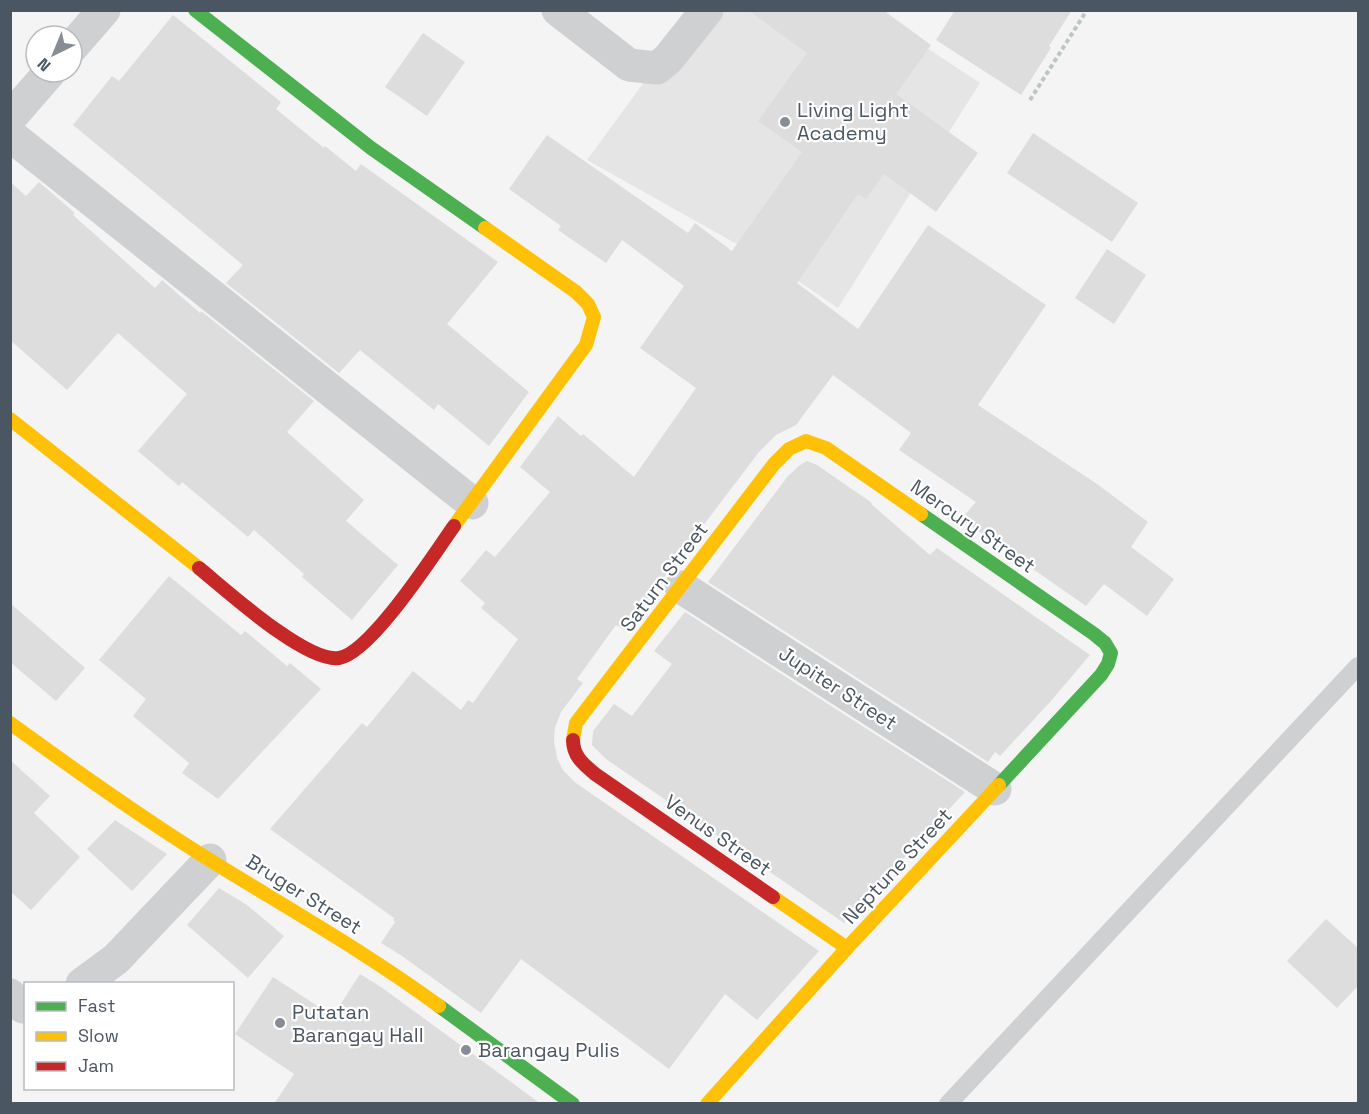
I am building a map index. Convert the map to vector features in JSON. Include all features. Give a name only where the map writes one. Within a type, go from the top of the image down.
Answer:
[{"type":"street","points":[[84,33],[104,10]]},
{"type":"street","points":[[10,419],[290,640],[312,654],[339,660],[359,650],[380,628],[586,345],[594,317],[588,304],[576,292],[371,148],[195,10]]},
{"type":"street","points":[[558,10],[628,65],[657,68],[668,59],[707,10]]},
{"type":"street","points":[[10,118],[40,84]]},
{"type":"street","points":[[10,135],[472,503]]},
{"type":"street","name":"Saturn Street","points":[[572,749],[572,736],[576,723],[774,464],[789,449],[806,441]]},
{"type":"street","name":"Mercury Street","points":[[806,441],[826,448],[1094,634],[1105,643],[1111,653]]},
{"type":"street","name":"Jupiter Street","points":[[681,587],[995,789]]},
{"type":"street","name":"Neptune Street","points":[[707,1104],[847,948],[1101,675],[1108,664],[1111,653]]},
{"type":"street","name":"Bruger Street","points":[[10,723],[67,765],[210,860],[391,971],[565,1101]]},
{"type":"street","name":"Venus Street","points":[[572,749],[579,760],[595,774],[847,948]]},
{"type":"street","points":[[85,982],[116,959],[210,860]]},
{"type":"lane","points":[[948,1104],[1359,666]]},
{"type":"path","points":[[1030,100],[1087,10]]},
{"type":"shaded area","name":"Living Light Academy","points":[[696,11],[871,11],[980,83],[838,308],[776,266],[587,160]]},
{"type":"building","points":[[748,10],[883,10],[931,45],[896,94],[978,153],[936,212],[884,174],[866,199],[858,194],[797,283],[858,329],[928,225],[1046,305],[978,405],[1097,484],[1148,522],[1131,547],[1174,579],[1147,616],[1104,584],[1086,606],[961,519],[976,502],[899,450],[911,433],[833,375],[796,425],[776,435],[759,452],[624,630],[616,625],[577,679],[583,683],[561,712],[555,728],[554,741],[557,758],[563,770],[576,783],[819,951],[757,1020],[725,994],[669,1069],[521,959],[481,1013],[381,943],[395,922],[394,918],[270,829],[362,723],[367,727],[413,671],[461,710],[468,700],[473,703],[518,639],[481,608],[485,603],[460,581],[486,550],[495,557],[550,492],[520,467],[558,416],[634,477],[696,388],[640,348],[684,286],[622,240],[606,263],[558,230],[561,226],[509,189],[547,135],[688,233],[695,223],[732,251],[802,152],[758,121],[807,53]]},
{"type":"building","points":[[955,10],[1072,10],[1021,95],[936,40]]},
{"type":"building","points":[[173,15],[281,102],[276,109],[324,148],[325,146],[356,171],[361,164],[498,262],[447,324],[529,392],[489,446],[438,404],[434,410],[360,350],[339,373],[226,283],[243,265],[73,125],[112,76],[119,81]]},
{"type":"building","points":[[423,33],[465,62],[427,116],[385,87]]},
{"type":"building","points":[[1033,133],[1138,203],[1112,242],[1007,173]]},
{"type":"building","points":[[10,182],[26,196],[39,182],[155,288],[162,280],[200,313],[201,311],[314,401],[287,432],[364,500],[346,521],[398,565],[352,620],[302,577],[304,574],[254,530],[248,537],[182,482],[179,486],[138,451],[187,394],[118,333],[67,390],[10,340]]},
{"type":"building","points":[[1107,249],[1146,275],[1114,324],[1075,298]]},
{"type":"building","points":[[807,461],[817,465],[872,503],[930,555],[937,548],[1090,655],[1000,756],[995,752],[988,762],[708,582],[788,476]]},
{"type":"building","points":[[169,576],[241,635],[245,631],[287,666],[290,663],[321,689],[218,799],[182,773],[189,763],[133,716],[146,699],[99,660]]},
{"type":"building","points":[[10,603],[85,668],[56,701],[10,662]]},
{"type":"building","points":[[685,612],[965,792],[844,923],[606,759],[592,745],[593,731],[614,704],[632,716],[672,664],[654,651]]},
{"type":"building","points":[[10,760],[50,796],[34,813],[80,857],[31,910],[10,891]]},
{"type":"building","points":[[115,820],[167,854],[132,891],[87,849]]},
{"type":"building","points":[[219,888],[247,905],[284,936],[248,978],[187,925]]},
{"type":"building","points":[[1326,919],[1359,949],[1359,985],[1337,1008],[1287,961]]},
{"type":"building","points":[[360,974],[541,1104],[274,1104],[294,1074],[235,1034],[273,977],[333,1016]]},
{"type":"traffic: fast","points":[[195,10],[371,148],[485,228]]},
{"type":"traffic: fast","points":[[921,514],[1094,634],[1105,643],[1111,653],[1108,664],[1101,675],[999,785]]},
{"type":"traffic: fast","points":[[439,1006],[573,1104]]},
{"type":"traffic: slow","points":[[454,526],[586,345],[594,317],[588,304],[576,292],[485,228]]},
{"type":"traffic: slow","points":[[10,419],[199,568]]},
{"type":"traffic: slow","points":[[573,740],[576,723],[774,464],[789,449],[806,441],[826,448],[921,514]]},
{"type":"traffic: slow","points":[[10,723],[161,829],[356,950],[439,1006]]},
{"type":"traffic: slow","points":[[707,1104],[847,948],[999,785]]},
{"type":"traffic: slow","points":[[773,897],[847,948]]},
{"type":"traffic: jam","points":[[199,568],[287,638],[325,656],[339,658],[352,652],[368,639],[384,621],[401,601],[454,526]]},
{"type":"traffic: jam","points":[[573,740],[577,755],[595,774],[773,897]]},
{"type":"place","name":"Living Light Academy","points":[[785,122]]},
{"type":"place","name":"Putatan Barangay Hall","points":[[280,1023]]},
{"type":"place","name":"Barangay Pulis","points":[[466,1050]]}]
